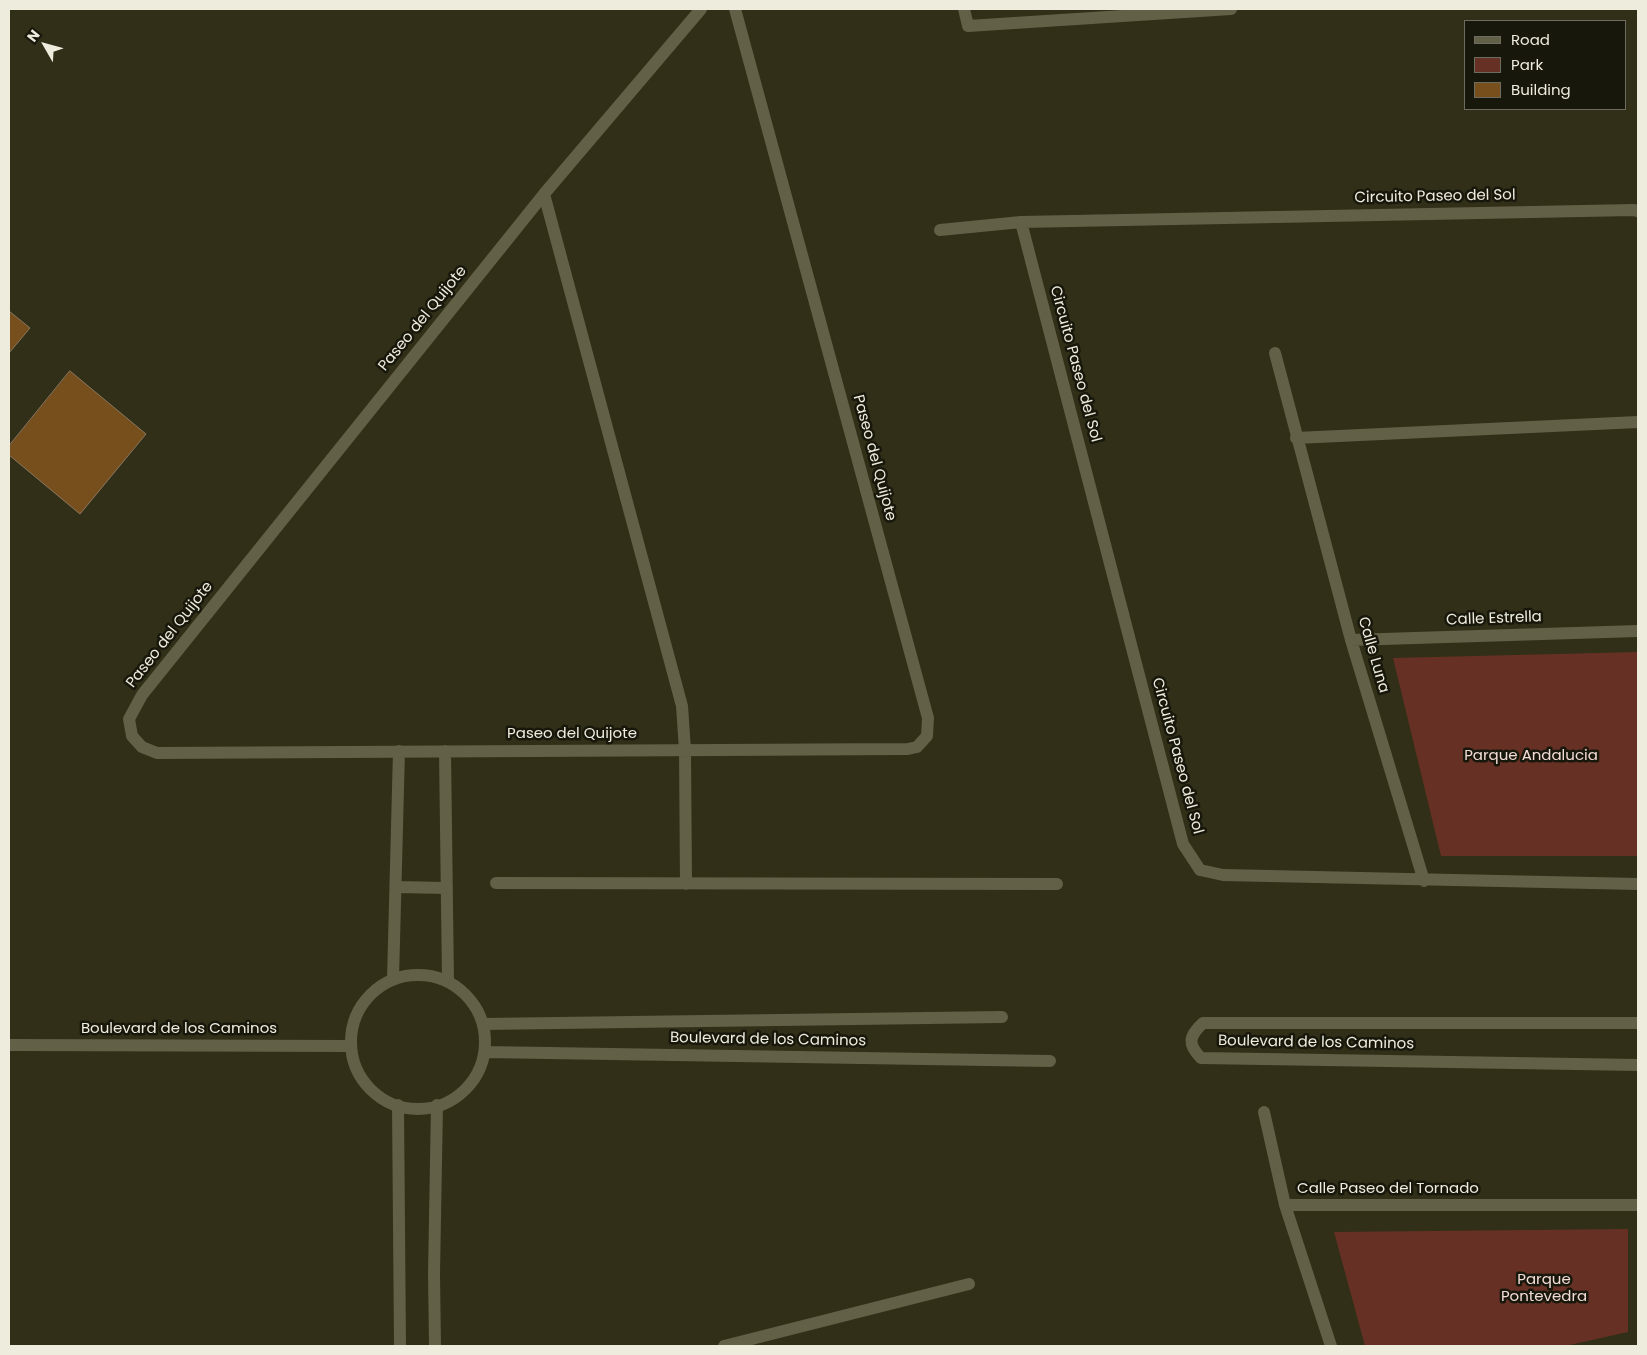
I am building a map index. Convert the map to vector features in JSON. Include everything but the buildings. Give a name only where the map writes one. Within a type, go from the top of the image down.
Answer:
[{"type":"street","name":"Paseo del Quijote","points":[[701,9],[544,194],[148,687],[129,719],[132,736],[142,747],[157,753],[908,750],[917,746],[927,736],[928,718],[735,9]]},
{"type":"street","points":[[964,9],[968,26],[1231,9]]},
{"type":"street","points":[[544,194],[682,706],[685,750],[686,884]]},
{"type":"street","name":"Circuito Paseo del Sol","points":[[940,230],[1021,222],[1638,211]]},
{"type":"street","name":"Circuito Paseo del Sol","points":[[1021,222],[1183,844],[1200,870],[1223,875],[1424,881],[1638,884]]},
{"type":"street","name":"Calle Luna","points":[[1275,353],[1351,640],[1424,881]]},
{"type":"street","points":[[1296,438],[1638,422]]},
{"type":"street","name":"Calle Estrella","points":[[1351,640],[1638,631]]},
{"type":"street","points":[[394,979],[399,751]]},
{"type":"street","points":[[445,751],[448,981]]},
{"type":"street","points":[[496,883],[1057,884]]},
{"type":"street","points":[[396,887],[447,888]]},
{"type":"street","points":[[421,974],[448,981],[470,999],[483,1024],[485,1052],[472,1082],[446,1103],[437,1105],[414,1109],[383,1100],[360,1077],[350,1046],[354,1018],[370,994],[394,979],[421,974]]},
{"type":"street","name":"Boulevard de los Caminos","points":[[483,1024],[1002,1017]]},
{"type":"street","name":"Boulevard de los Caminos","points":[[1638,1023],[1203,1023],[1194,1032],[1191,1040],[1193,1050],[1201,1058],[1638,1065]]},
{"type":"street","name":"Boulevard de los Caminos","points":[[9,1045],[350,1046]]},
{"type":"street","name":"Boulevard de los Caminos","points":[[485,1052],[1050,1061]]},
{"type":"street","points":[[398,1105],[400,1346]]},
{"type":"street","points":[[436,1346],[434,1274],[437,1105]]},
{"type":"street","points":[[1264,1112],[1286,1205]]},
{"type":"street","name":"Calle Paseo del Tornado","points":[[1331,1346],[1286,1205],[1638,1205]]},
{"type":"street","points":[[724,1346],[968,1284]]},
{"type":"green space","name":"Parque Andalucia","points":[[1638,652],[1638,856],[1441,856],[1393,658]]},
{"type":"green space","name":"Parque Pontevedra","points":[[1628,1229],[1628,1332],[1565,1346],[1365,1346],[1334,1232]]}]
